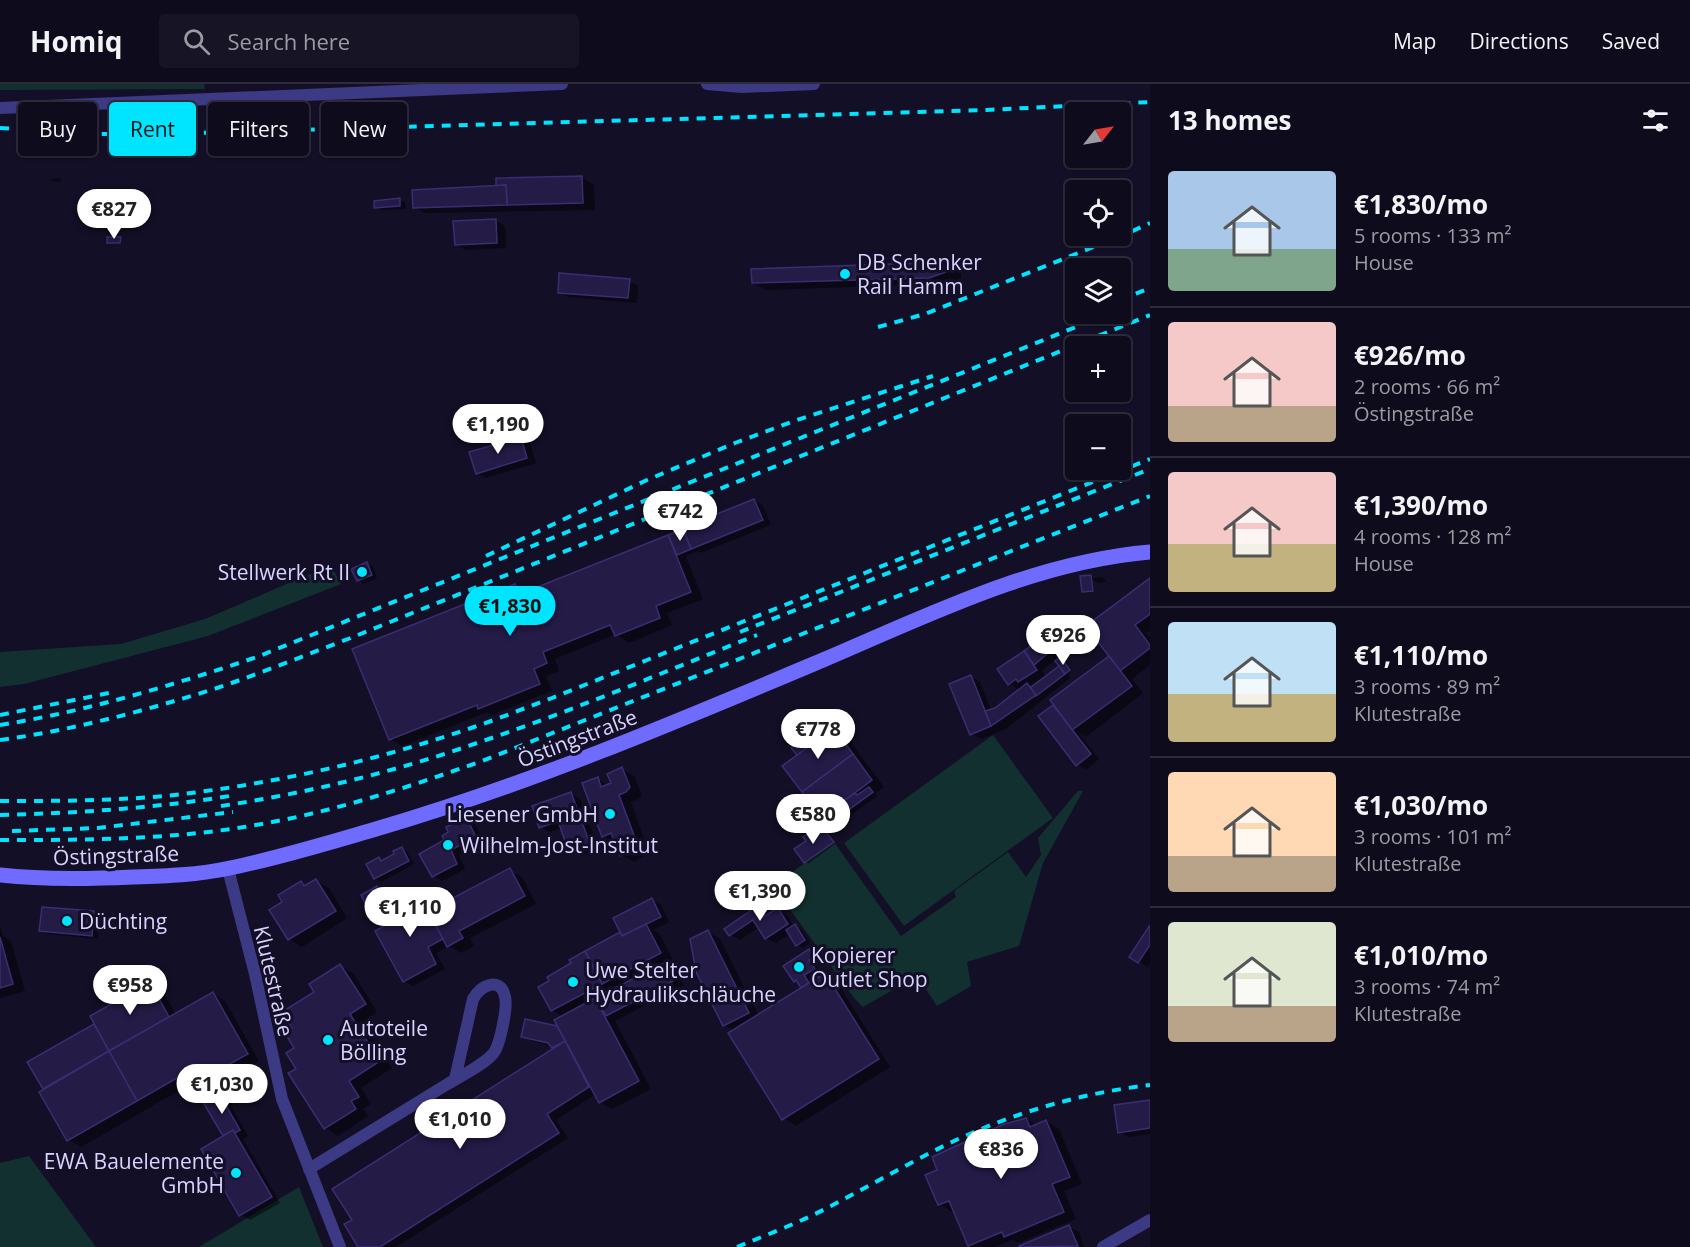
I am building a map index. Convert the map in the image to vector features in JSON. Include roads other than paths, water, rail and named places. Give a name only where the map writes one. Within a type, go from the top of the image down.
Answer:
[{"type":"street","points":[[0,108],[562,84]]},
{"type":"street","points":[[707,84],[742,87],[814,84]]},
{"type":"street","name":"Östingstraße","points":[[0,875],[40,878],[109,878],[169,876],[228,869],[423,815],[536,777],[670,724],[1014,581],[1076,563],[1150,552]]},
{"type":"street","name":"Klutestraße","points":[[228,869],[255,974],[282,1099],[340,1247]]},
{"type":"street","points":[[309,1169],[455,1079],[488,1058],[497,1046],[506,1006],[502,988],[498,985],[487,984],[478,989],[473,999],[455,1079]]},
{"type":"street","points":[[1103,1247],[1150,1220]]},
{"type":"railway","points":[[0,128],[101,134],[194,133],[986,110],[1150,102]]},
{"type":"railway","points":[[878,327],[925,314],[1150,223]]},
{"type":"railway","points":[[1131,296],[1150,288]]},
{"type":"railway","points":[[0,740],[108,719],[188,697],[248,677],[348,639],[1150,315]]},
{"type":"railway","points":[[0,725],[130,696],[257,657],[1083,324]]},
{"type":"railway","points":[[486,556],[647,480],[735,443],[794,421],[933,376]]},
{"type":"railway","points":[[0,801],[120,799],[191,793],[333,768],[403,750],[481,725],[552,698],[1150,459]]},
{"type":"railway","points":[[740,632],[1150,469]]},
{"type":"railway","points":[[0,840],[125,838],[219,831],[280,821],[367,799],[482,761],[1150,496]]},
{"type":"railway","points":[[221,806],[286,795],[350,780],[446,753],[583,705],[757,635]]},
{"type":"railway","points":[[0,715],[109,693]]},
{"type":"railway","points":[[0,815],[118,809],[236,795]]},
{"type":"railway","points":[[12,831],[98,828],[233,812]]},
{"type":"railway","points":[[737,1247],[814,1214],[938,1149],[1001,1121],[1074,1099],[1150,1085]]},
{"type":"place","name":"DB Schenker Rail Hamm","points":[[845,274]]},
{"type":"place","name":"Stellwerk Rt II","points":[[362,572]]},
{"type":"place","name":"Liesener GmbH","points":[[610,814]]},
{"type":"place","name":"Wilhelm-Jost-Institut","points":[[448,845]]},
{"type":"place","name":"Düchting","points":[[67,921]]},
{"type":"place","name":"Kopierer Outlet Shop","points":[[799,967]]},
{"type":"place","name":"Uwe Stelter Hydraulikschläuche","points":[[573,982]]},
{"type":"place","name":"Autoteile Bölling","points":[[328,1040]]},
{"type":"place","name":"EWA Bauelemente GmbH","points":[[236,1173]]}]
